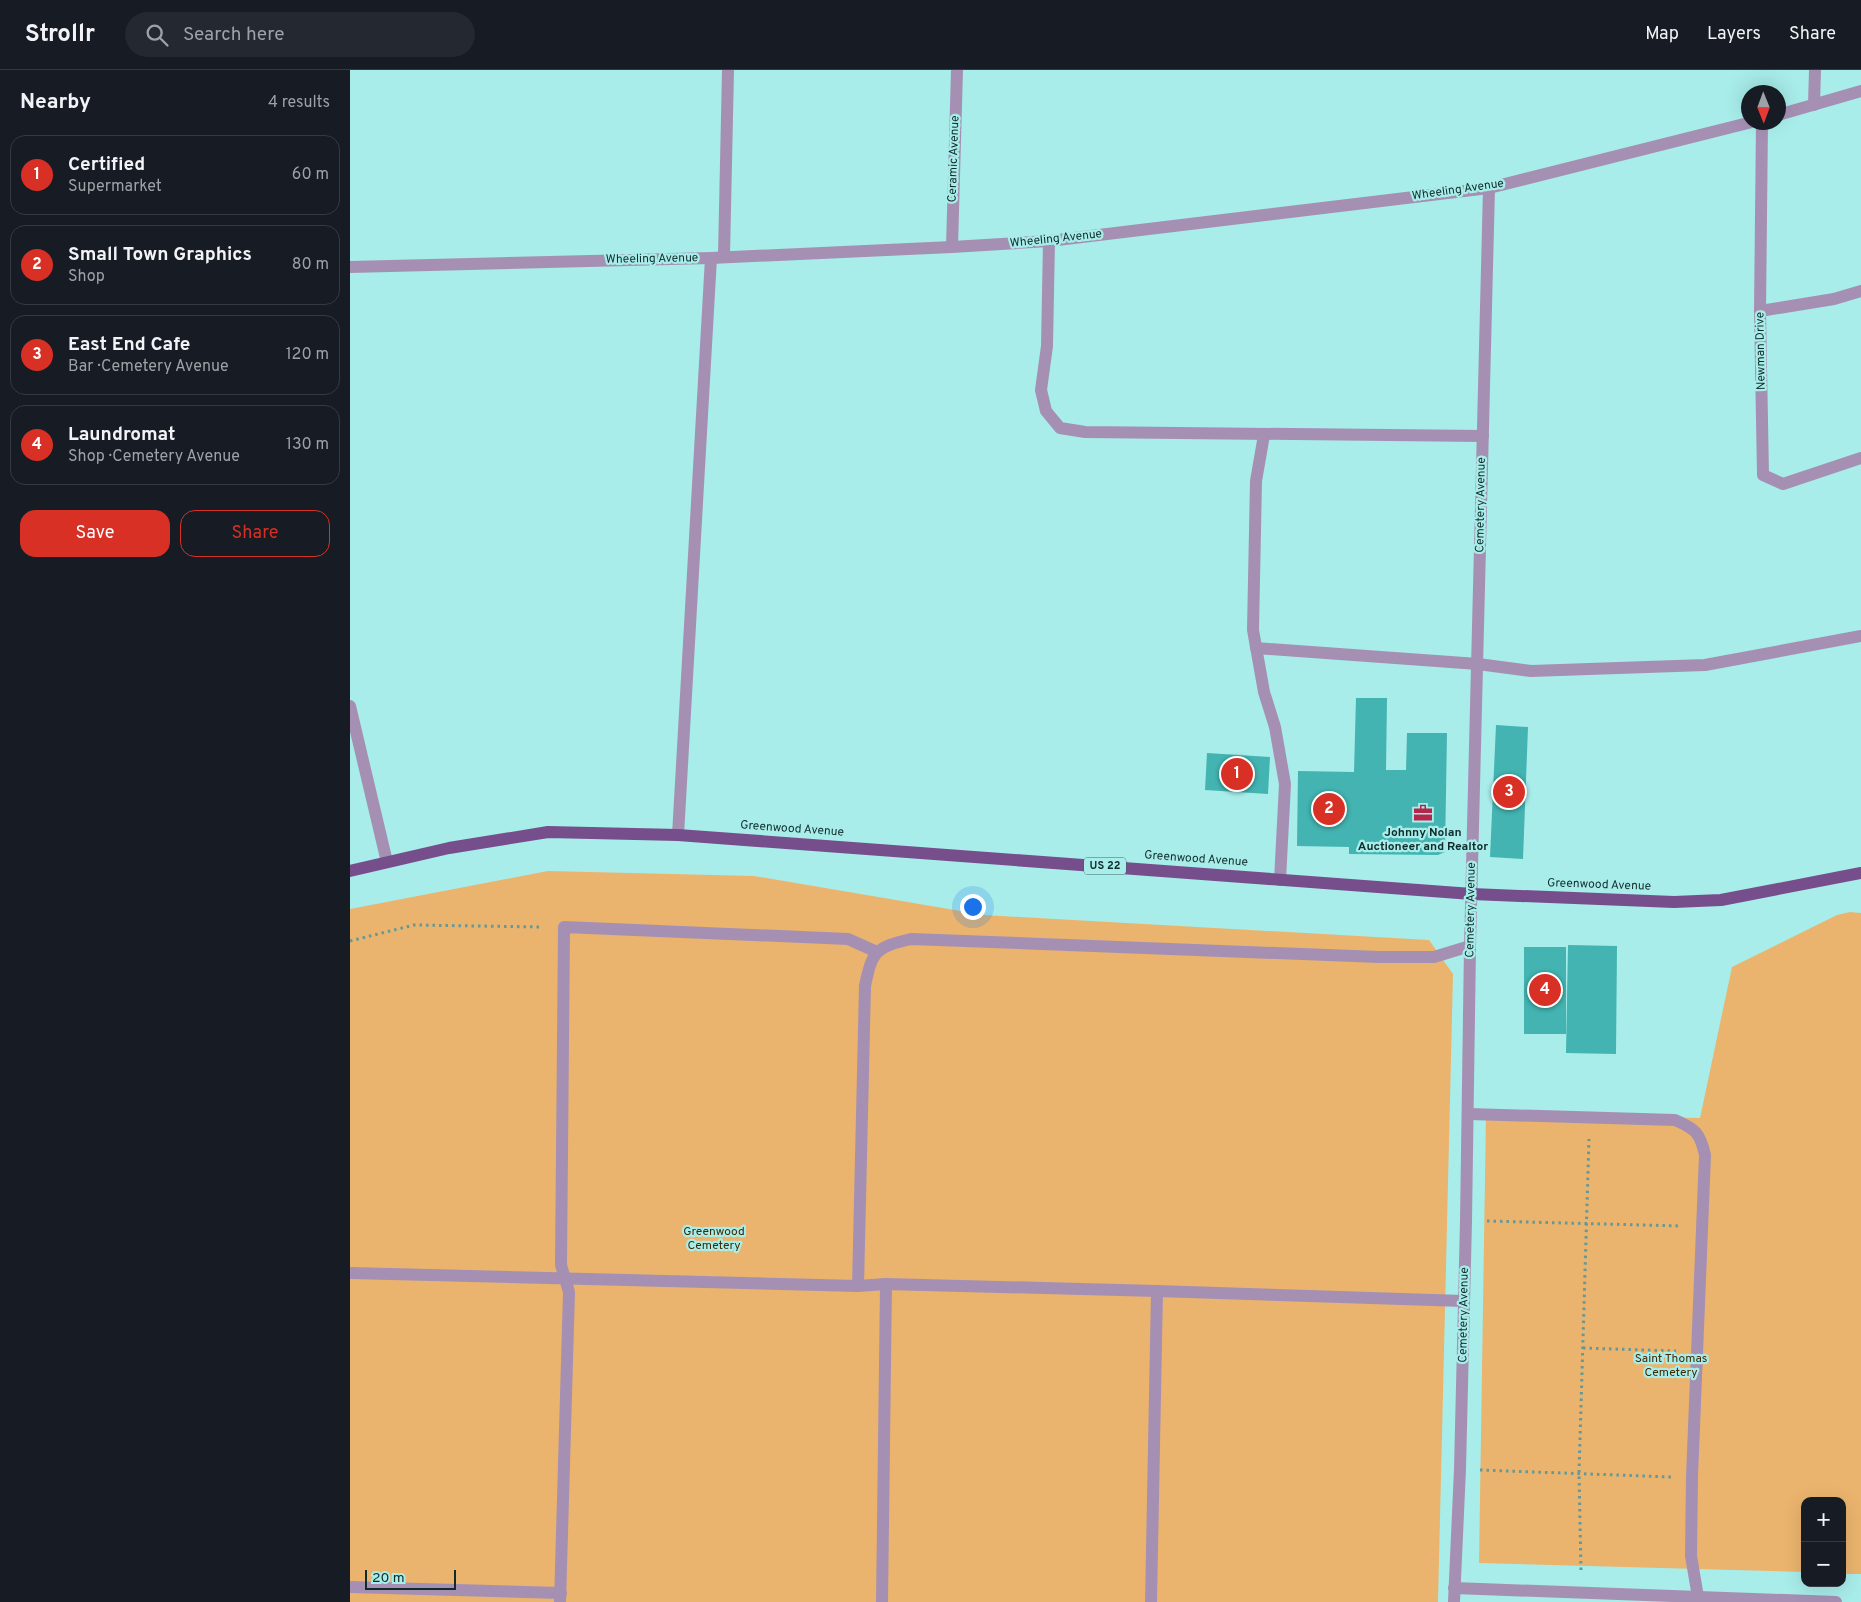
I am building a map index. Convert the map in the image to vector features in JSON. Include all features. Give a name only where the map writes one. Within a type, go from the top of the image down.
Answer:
[{"type":"main road","name":"Greenwood Avenue","points":[[350,871],[449,848],[548,832],[678,835],[1472,894],[1674,902],[1721,900],[1861,873]]},
{"type":"street","points":[[678,835],[718,257],[728,70]]},
{"type":"street","name":"Ceramic Avenue","points":[[952,247],[957,70]]},
{"type":"street","points":[[1814,105],[1815,70]]},
{"type":"street","points":[[1786,113],[1861,91]]},
{"type":"street","name":"Wheeling Avenue","points":[[350,267],[718,257],[1049,241],[1489,188],[1741,125]]},
{"type":"street","name":"Newman Drive","points":[[1762,130],[1760,311],[1763,475],[1783,484],[1861,458]]},
{"type":"street","name":"Cemetery Avenue","points":[[1454,1602],[1460,1469],[1469,1114],[1470,946],[1489,188]]},
{"type":"street","points":[[1049,241],[1047,346],[1041,390],[1046,411],[1060,428],[1085,432],[1483,436]]},
{"type":"street","points":[[1760,311],[1834,299],[1861,291]]},
{"type":"street","points":[[1264,435],[1256,480],[1253,630],[1264,692],[1275,727],[1285,784],[1280,880]]},
{"type":"street","points":[[1256,648],[1478,664],[1531,671],[1705,665],[1861,636]]},
{"type":"street","points":[[350,706],[388,862]]},
{"type":"street","points":[[350,1587],[560,1597],[570,1292],[561,1265],[564,927],[848,939],[877,952]]},
{"type":"street","points":[[858,1286],[866,986],[869,970],[877,952],[888,944],[911,939],[1397,957],[1434,957],[1470,946]]},
{"type":"street","points":[[1469,1114],[1675,1120],[1692,1128],[1701,1138],[1705,1156],[1692,1478],[1691,1556],[1698,1597]]},
{"type":"street","points":[[350,1273],[858,1286],[886,1284],[1464,1301]]},
{"type":"street","points":[[882,1602],[886,1284]]},
{"type":"street","points":[[1151,1602],[1157,1291]]},
{"type":"street","points":[[1454,1588],[1698,1597],[1716,1600],[1836,1602]]},
{"type":"path","points":[[350,941],[414,925],[564,927]]},
{"type":"path","points":[[1581,1593],[1579,1473],[1589,1118]]},
{"type":"path","points":[[1466,1221],[1702,1227]]},
{"type":"path","points":[[1583,1348],[1697,1352]]},
{"type":"path","points":[[1460,1469],[1692,1478]]},
{"type":"green space","name":"Greenwood Cemetery","points":[[548,871],[754,876],[984,915],[1429,940],[1453,974],[1438,1602],[350,1602],[350,909]]},
{"type":"green space","name":"Saint Thomas Cemetery","points":[[1850,912],[1861,913],[1861,1574],[1846,1574],[1846,1497],[1801,1497],[1801,1572],[1479,1563],[1486,1114],[1700,1118],[1732,967],[1837,915]]},
{"type":"building","points":[[1356,698],[1387,698],[1386,770],[1406,770],[1407,733],[1447,733],[1445,852],[1438,855],[1349,854],[1349,847],[1297,846],[1298,771],[1354,772]]},
{"type":"building","points":[[1496,725],[1528,727],[1523,859],[1490,857]]},
{"type":"building","points":[[1207,753],[1270,757],[1268,794],[1205,790]]},
{"type":"building","points":[[1568,945],[1617,946],[1616,1054],[1566,1053]]},
{"type":"building","points":[[1524,947],[1566,947],[1566,1034],[1524,1034]]},
{"type":"place","name":"Certified","points":[[1237,774]]},
{"type":"place","name":"East End Cafe","points":[[1509,792]]},
{"type":"place","name":"Small Town Graphics","points":[[1329,809]]},
{"type":"place","name":"Johnny Nolan Auctioneer and Realtor","points":[[1423,813]]},
{"type":"place","name":"Laundromat","points":[[1545,990]]}]
